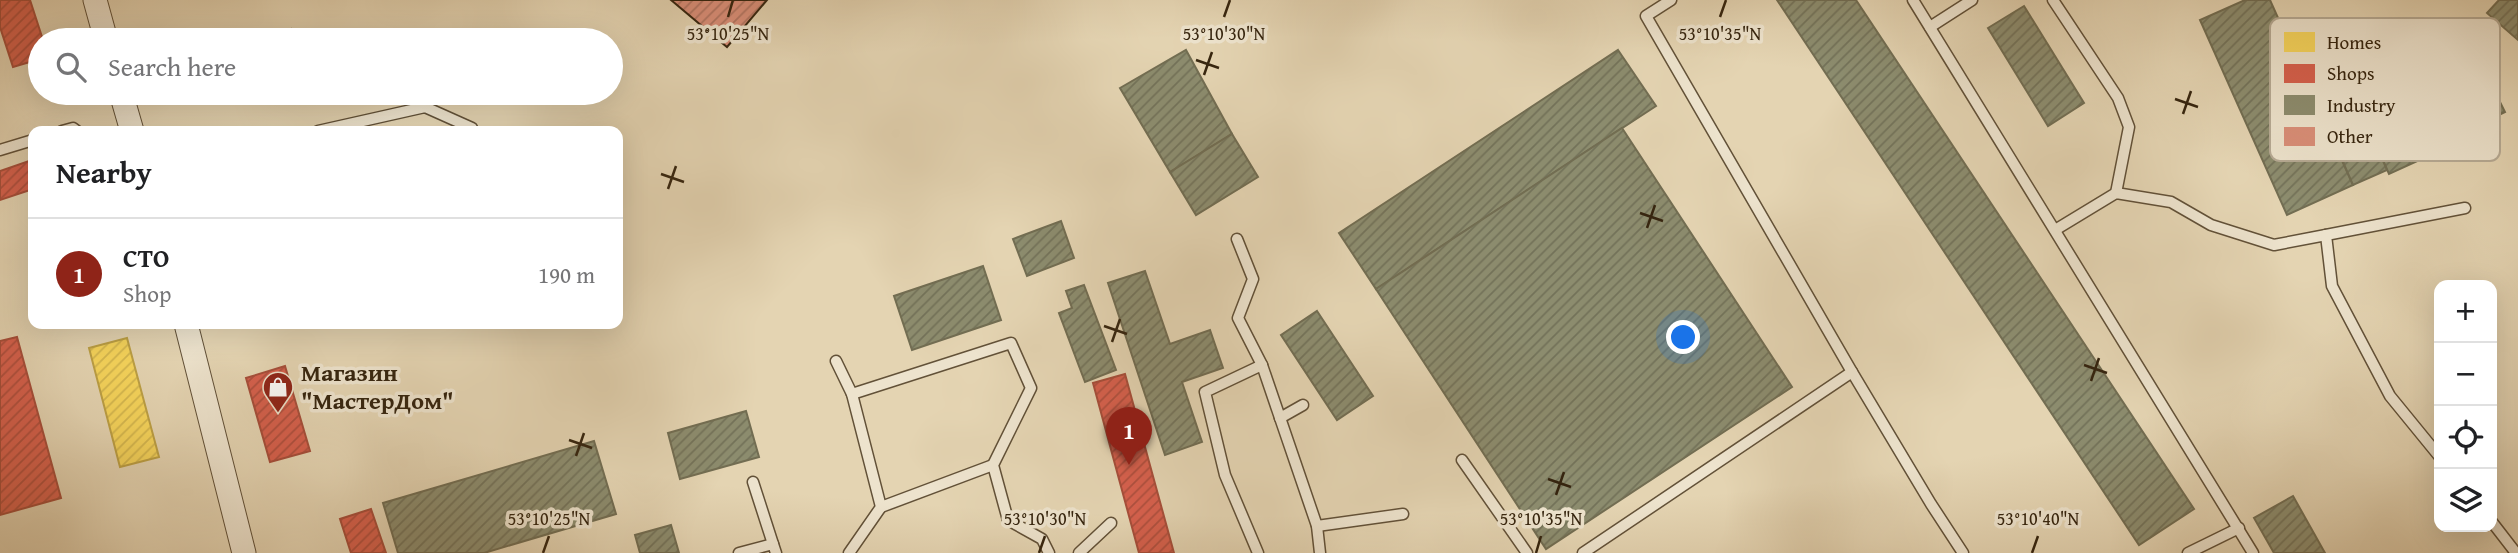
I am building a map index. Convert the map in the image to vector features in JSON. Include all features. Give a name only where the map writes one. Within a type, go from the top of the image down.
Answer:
[{"type":"street","points":[[95,0],[103,28]]},
{"type":"street","points":[[124,105],[131,126]]},
{"type":"street","points":[[187,329],[244,553]]},
{"type":"lane","points":[[1671,0],[1646,16],[1852,372],[1963,553]]},
{"type":"lane","points":[[1913,0],[2253,553]]},
{"type":"lane","points":[[1930,27],[1972,0]]},
{"type":"lane","points":[[2053,0],[2118,98],[2129,127],[2116,193]]},
{"type":"lane","points":[[340,126],[425,107],[468,126]]},
{"type":"lane","points":[[0,149],[28,141]]},
{"type":"lane","points":[[2055,230],[2116,193],[2171,202],[2211,225],[2274,245],[2465,208]]},
{"type":"lane","points":[[2326,234],[2332,286],[2390,396],[2434,450]]},
{"type":"lane","points":[[1237,239],[1253,279],[1238,318],[1262,365],[1317,526],[1320,553]]},
{"type":"lane","points":[[852,394],[1011,343],[1031,388],[993,465],[1008,520],[1042,539],[1049,553]]},
{"type":"lane","points":[[836,361],[852,394],[881,507]]},
{"type":"lane","points":[[1258,553],[1225,475],[1205,392],[1262,365]]},
{"type":"lane","points":[[1583,553],[1852,372]]},
{"type":"lane","points":[[1280,418],[1303,405]]},
{"type":"lane","points":[[1462,460],[1527,553]]},
{"type":"lane","points":[[849,553],[881,507],[993,465]]},
{"type":"lane","points":[[739,553],[775,549],[753,482]]},
{"type":"lane","points":[[1317,526],[1403,514]]},
{"type":"lane","points":[[1079,553],[1111,523]]},
{"type":"lane","points":[[2188,553],[2239,528]]},
{"type":"lane","points":[[2497,528],[2516,553]]},
{"type":"building: Homes","points":[[127,338],[159,457],[120,467],[89,348]]},
{"type":"building: Shops","points":[[0,0],[30,0],[39,28],[28,28],[28,63],[13,67],[0,27]]},
{"type":"building: Shops","points":[[28,161],[28,191],[0,200],[0,171]]},
{"type":"building: Shops","points":[[17,337],[61,498],[0,515],[0,341]]},
{"type":"building: Shops","name":"Магазин \"МастерДом\"","points":[[285,366],[310,451],[270,462],[246,378]]},
{"type":"building: Shops","points":[[1125,374],[1174,553],[1139,553],[1093,383]]},
{"type":"building: Shops","points":[[371,509],[386,553],[351,553],[340,519]]},
{"type":"building: Industry","points":[[1777,0],[1856,0],[2194,509],[2139,545]]},
{"type":"building: Industry","points":[[2245,0],[2270,0],[2278,18],[2270,18],[2270,161],[2342,161],[2353,185],[2287,215],[2200,20]]},
{"type":"building: Industry","points":[[2499,0],[2518,0],[2518,40],[2500,24],[2500,18],[2493,18],[2487,13]]},
{"type":"building: Industry","points":[[2024,6],[2084,103],[2048,126],[1988,28]]},
{"type":"building: Industry","points":[[1186,50],[1232,134],[1170,172],[1120,88]]},
{"type":"building: Industry","points":[[1618,50],[1656,106],[1376,289],[1339,233]]},
{"type":"building: Industry","points":[[2500,102],[2505,112],[2500,114]]},
{"type":"building: Industry","points":[[1622,128],[1792,387],[1546,549],[1376,289]]},
{"type":"building: Industry","points":[[1232,134],[1258,177],[1196,215],[1170,172]]},
{"type":"building: Industry","points":[[2383,161],[2418,161],[2389,174]]},
{"type":"building: Industry","points":[[2383,161],[2387,170],[2353,185],[2343,162]]},
{"type":"building: Industry","points":[[1061,221],[1074,258],[1027,276],[1013,239]]},
{"type":"building: Industry","points":[[983,266],[1001,320],[912,350],[894,296]]},
{"type":"building: Industry","points":[[1145,271],[1170,344],[1210,330],[1223,368],[1182,382],[1202,442],[1165,455],[1108,283]]},
{"type":"building: Industry","points":[[1084,285],[1116,370],[1085,382],[1059,313],[1072,308],[1066,291]]},
{"type":"building: Industry","points":[[1317,311],[1373,396],[1337,420],[1281,335]]},
{"type":"building: Industry","points":[[746,411],[759,457],[680,479],[668,433]]},
{"type":"building: Industry","points":[[594,441],[616,514],[484,553],[398,553],[383,503]]},
{"type":"building: Industry","points":[[2293,496],[2325,553],[2274,553],[2254,518]]},
{"type":"building: Industry","points":[[671,525],[679,553],[640,553],[635,535]]},
{"type":"building: Other","points":[[671,0],[767,0],[727,47]]},
{"type":"place","name":"Магазин \"МастерДом\"","points":[[278,414]]},
{"type":"place","name":"СТО","points":[[1129,465]]}]
